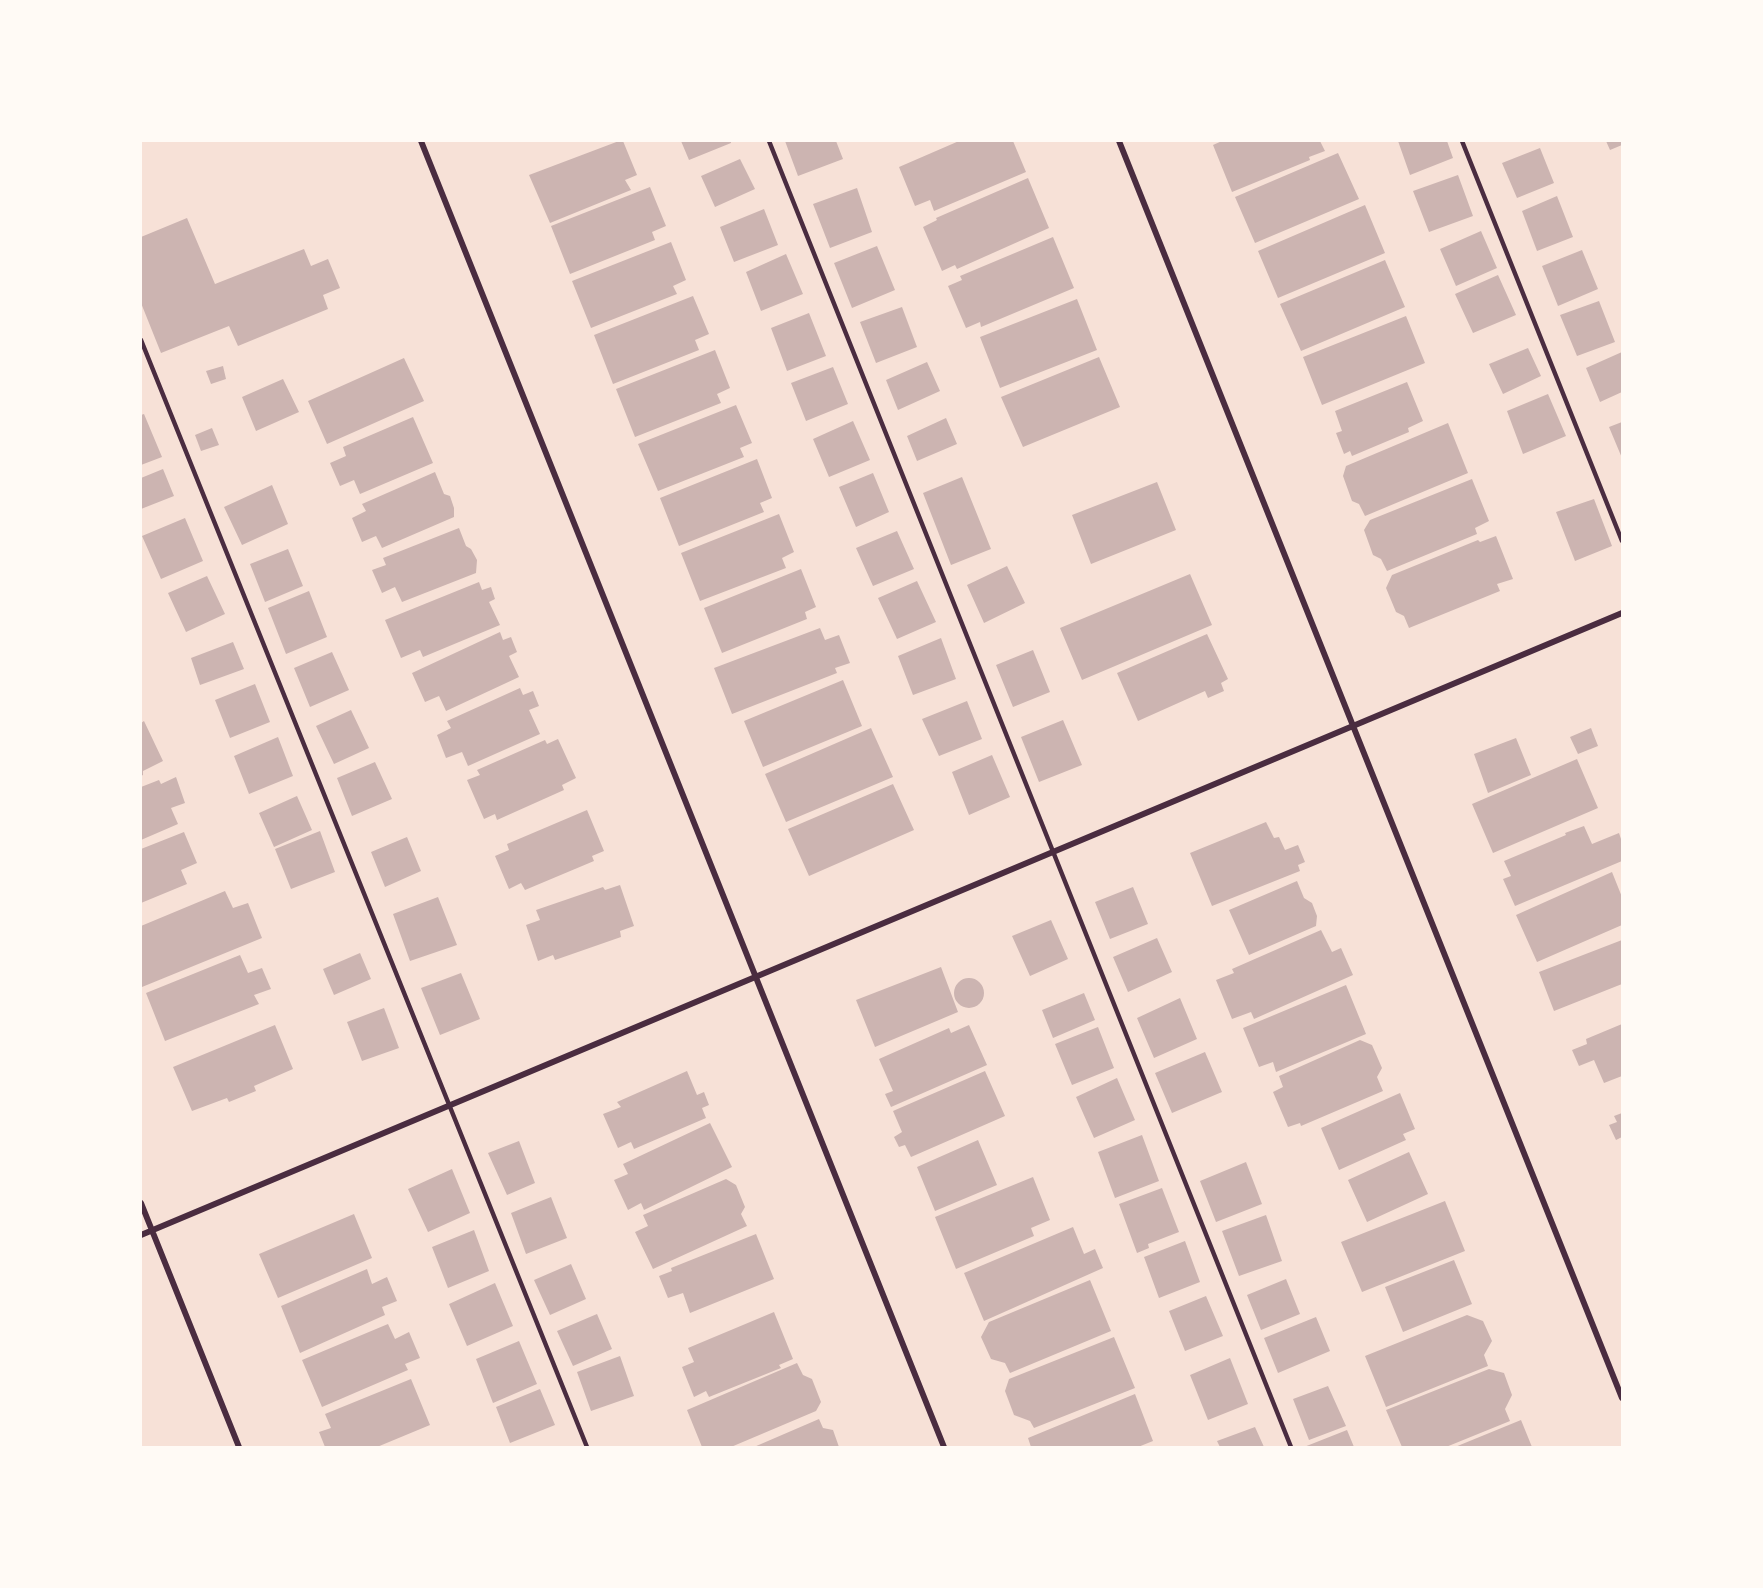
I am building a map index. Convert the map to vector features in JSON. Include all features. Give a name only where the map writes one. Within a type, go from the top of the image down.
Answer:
[{"type":"street","points":[[421,141],[944,1447]]},
{"type":"street","points":[[1119,141],[1622,1398]]},
{"type":"street","points":[[141,1235],[1622,613]]},
{"type":"street","points":[[141,1203],[239,1447]]},
{"type":"lane","points":[[769,141],[1291,1447]]},
{"type":"lane","points":[[1462,141],[1622,541]]},
{"type":"lane","points":[[141,340],[587,1447]]},
{"type":"building","points":[[623,141],[637,175],[625,180],[631,190],[550,223],[529,175]]},
{"type":"building","points":[[681,141],[731,141],[731,143],[689,160]]},
{"type":"building","points":[[785,141],[836,141],[843,159],[798,176]]},
{"type":"building","points":[[959,141],[1013,141],[1026,172],[934,211],[930,200],[915,206],[899,167]]},
{"type":"building","points":[[1222,141],[1320,141],[1325,151],[1309,157],[1310,160],[1232,192],[1213,145]]},
{"type":"building","points":[[1398,141],[1447,141],[1453,158],[1410,175]]},
{"type":"building","points":[[1606,141],[1622,141],[1622,145],[1610,150]]},
{"type":"building","points":[[1540,148],[1554,183],[1517,198],[1502,163]]},
{"type":"building","points":[[1338,153],[1359,199],[1255,243],[1235,197]]},
{"type":"building","points":[[740,159],[755,189],[715,207],[701,176]]},
{"type":"building","points":[[1458,175],[1473,216],[1429,232],[1413,191]]},
{"type":"building","points":[[1028,178],[1049,228],[957,269],[955,265],[942,271],[923,227],[937,220],[936,218]]},
{"type":"building","points":[[650,187],[666,226],[652,232],[655,240],[570,274],[551,226]]},
{"type":"building","points":[[857,188],[872,232],[830,248],[813,204]]},
{"type":"building","points":[[1557,196],[1573,237],[1537,251],[1522,211]]},
{"type":"building","points":[[1365,205],[1385,253],[1278,298],[1258,251]]},
{"type":"building","points":[[764,209],[778,245],[734,262],[720,227]]},
{"type":"building","points":[[187,218],[215,284],[304,249],[311,266],[328,259],[340,288],[323,295],[328,309],[238,346],[229,326],[161,353],[141,303],[141,237]]},
{"type":"building","points":[[1481,231],[1497,268],[1456,286],[1440,249]]},
{"type":"building","points":[[1053,237],[1074,288],[981,327],[980,322],[966,328],[948,286],[962,280],[960,276]]},
{"type":"building","points":[[671,242],[686,280],[673,286],[677,294],[591,328],[572,281]]},
{"type":"building","points":[[877,246],[895,290],[852,308],[834,263]]},
{"type":"building","points":[[1582,250],[1598,289],[1558,306],[1542,266]]},
{"type":"building","points":[[786,254],[803,294],[761,311],[746,272]]},
{"type":"building","points":[[1385,260],[1405,307],[1301,351],[1280,304]]},
{"type":"building","points":[[1498,275],[1516,315],[1473,333],[1455,294]]},
{"type":"building","points":[[693,296],[709,334],[695,340],[699,350],[613,384],[594,335]]},
{"type":"building","points":[[1077,299],[1097,350],[1000,388],[980,337]]},
{"type":"building","points":[[1599,301],[1615,342],[1577,356],[1560,315]]},
{"type":"building","points":[[902,307],[917,347],[876,363],[860,322]]},
{"type":"building","points":[[809,313],[826,356],[787,371],[771,328]]},
{"type":"building","points":[[1406,316],[1425,363],[1322,405],[1303,357]]},
{"type":"building","points":[[1528,348],[1541,376],[1503,394],[1489,364]]},
{"type":"building","points":[[715,350],[730,388],[717,394],[721,403],[635,437],[616,389]]},
{"type":"building","points":[[1622,352],[1622,392],[1600,402],[1586,368]]},
{"type":"building","points":[[1099,357],[1120,407],[1023,447],[1001,397]]},
{"type":"building","points":[[404,358],[424,401],[327,444],[308,401]]},
{"type":"building","points":[[927,362],[940,391],[898,410],[886,380]]},
{"type":"building","points":[[223,366],[226,379],[211,384],[206,371]]},
{"type":"building","points":[[833,367],[848,404],[806,421],[791,383]]},
{"type":"building","points":[[283,379],[299,412],[256,431],[242,397]]},
{"type":"building","points":[[1407,382],[1423,421],[1408,428],[1409,432],[1352,456],[1350,451],[1344,454],[1336,433],[1342,431],[1335,411]]},
{"type":"building","points":[[1548,394],[1566,436],[1523,454],[1507,411]]},
{"type":"building","points":[[736,405],[752,443],[740,448],[744,457],[658,491],[638,444]]},
{"type":"building","points":[[144,414],[162,457],[141,465],[141,415]]},
{"type":"building","points":[[413,417],[433,463],[360,494],[354,480],[340,486],[330,463],[346,456],[343,447]]},
{"type":"building","points":[[946,418],[957,444],[917,461],[907,436]]},
{"type":"building","points":[[853,421],[870,460],[829,477],[813,439]]},
{"type":"building","points":[[1622,422],[1622,458],[1609,427]]},
{"type":"building","points":[[1448,423],[1468,473],[1365,516],[1359,504],[1352,501],[1343,476],[1346,466]]},
{"type":"building","points":[[212,428],[219,445],[201,451],[195,435]]},
{"type":"building","points":[[757,459],[772,498],[760,503],[764,512],[679,546],[660,498]]},
{"type":"building","points":[[163,469],[174,496],[141,509],[141,478]]},
{"type":"building","points":[[435,472],[444,494],[450,496],[454,517],[382,548],[376,536],[362,542],[352,518],[366,511],[362,504]]},
{"type":"building","points":[[873,473],[889,512],[856,527],[839,487]]},
{"type":"building","points":[[962,477],[991,549],[951,565],[923,493]]},
{"type":"building","points":[[1472,479],[1489,521],[1475,528],[1477,534],[1387,571],[1381,559],[1373,555],[1364,530],[1370,520]]},
{"type":"building","points":[[1157,482],[1176,530],[1091,564],[1072,515]]},
{"type":"building","points":[[272,485],[288,524],[242,545],[224,507]]},
{"type":"building","points":[[1594,499],[1612,546],[1575,561],[1556,512]]},
{"type":"building","points":[[779,514],[794,552],[782,558],[786,568],[700,601],[681,553]]},
{"type":"building","points":[[185,518],[203,561],[161,579],[142,536]]},
{"type":"building","points":[[459,528],[466,546],[471,549],[477,560],[476,573],[402,602],[395,587],[382,593],[372,570],[386,565],[383,558]]},
{"type":"building","points":[[897,531],[914,569],[873,586],[856,548]]},
{"type":"building","points":[[1496,536],[1513,579],[1497,584],[1500,591],[1409,628],[1404,616],[1396,612],[1386,588],[1392,575],[1478,540],[1480,542]]},
{"type":"building","points":[[288,549],[303,586],[265,602],[250,564]]},
{"type":"building","points":[[1007,566],[1025,603],[984,623],[967,585]]},
{"type":"building","points":[[801,569],[816,607],[805,612],[807,619],[722,653],[704,608]]},
{"type":"building","points":[[1190,574],[1212,625],[1082,680],[1060,628]]},
{"type":"building","points":[[207,576],[225,614],[186,632],[168,593]]},
{"type":"building","points":[[917,581],[936,622],[897,639],[878,598]]},
{"type":"building","points":[[479,582],[482,590],[491,587],[495,599],[489,602],[500,625],[423,657],[420,650],[401,658],[385,620]]},
{"type":"building","points":[[309,591],[327,637],[286,654],[268,608]]},
{"type":"building","points":[[820,628],[825,640],[839,635],[850,663],[835,668],[837,673],[732,714],[714,668]]},
{"type":"building","points":[[500,632],[503,640],[511,637],[517,652],[509,656],[519,677],[446,711],[439,696],[425,702],[412,673]]},
{"type":"building","points":[[1207,634],[1228,679],[1221,683],[1224,691],[1208,698],[1205,691],[1138,721],[1117,673]]},
{"type":"building","points":[[941,638],[956,679],[913,695],[898,656]]},
{"type":"building","points":[[233,642],[244,669],[200,685],[191,658]]},
{"type":"building","points":[[1033,650],[1050,692],[1013,707],[996,665]]},
{"type":"building","points":[[332,652],[349,690],[310,707],[294,668]]},
{"type":"building","points":[[843,680],[862,726],[763,767],[744,721]]},
{"type":"building","points":[[255,684],[270,722],[230,738],[215,700]]},
{"type":"building","points":[[520,688],[523,695],[533,691],[539,706],[529,710],[540,734],[468,766],[462,752],[446,758],[437,735],[451,728],[447,721]]},
{"type":"building","points":[[967,701],[982,739],[939,756],[922,719]]},
{"type":"building","points":[[351,710],[369,748],[334,764],[316,726]]},
{"type":"building","points":[[1063,720],[1082,765],[1039,782],[1021,737]]},
{"type":"building","points":[[144,721],[163,761],[143,771],[141,776],[141,723]]},
{"type":"building","points":[[871,728],[893,777],[786,822],[765,774]]},
{"type":"building","points":[[1591,728],[1598,746],[1578,754],[1570,737]]},
{"type":"building","points":[[278,737],[293,776],[249,794],[234,756]]},
{"type":"building","points":[[1516,738],[1531,775],[1488,793],[1474,754]]},
{"type":"building","points":[[558,739],[576,778],[562,785],[564,790],[497,820],[495,814],[484,819],[467,780],[480,775],[477,770],[545,740],[547,744]]},
{"type":"building","points":[[992,755],[1010,797],[969,815],[952,772]]},
{"type":"building","points":[[1577,759],[1598,808],[1493,853],[1472,804]]},
{"type":"building","points":[[375,762],[392,799],[352,816],[337,778]]},
{"type":"building","points":[[176,777],[185,803],[171,808],[178,824],[141,840],[141,787],[159,780],[161,784]]},
{"type":"building","points":[[893,784],[914,830],[809,876],[788,829]]},
{"type":"building","points":[[297,796],[312,830],[274,847],[259,813]]},
{"type":"building","points":[[587,810],[604,851],[592,856],[594,861],[525,890],[521,883],[509,889],[495,856],[509,850],[507,844]]},
{"type":"building","points":[[1266,822],[1274,838],[1279,837],[1285,850],[1298,845],[1305,862],[1298,865],[1300,871],[1212,906],[1190,853]]},
{"type":"building","points":[[1584,826],[1592,844],[1619,833],[1622,842],[1622,861],[1515,906],[1503,879],[1511,876],[1504,861]]},
{"type":"building","points":[[320,831],[335,872],[291,889],[275,849]]},
{"type":"building","points":[[184,832],[197,863],[181,870],[187,884],[141,903],[141,849]]},
{"type":"building","points":[[407,837],[421,871],[385,887],[371,852]]},
{"type":"building","points":[[1612,872],[1622,897],[1622,925],[1537,962],[1516,915]]},
{"type":"building","points":[[1297,881],[1304,898],[1312,903],[1317,916],[1316,926],[1249,955],[1229,910]]},
{"type":"building","points":[[620,885],[634,926],[620,931],[621,937],[555,960],[553,955],[538,961],[526,925],[540,920],[536,910],[603,887],[605,890]]},
{"type":"building","points":[[1133,887],[1148,924],[1110,939],[1095,902]]},
{"type":"building","points":[[225,891],[233,908],[248,903],[262,938],[142,987],[141,926]]},
{"type":"building","points":[[438,897],[457,945],[410,961],[393,914]]},
{"type":"building","points":[[1051,920],[1068,959],[1030,976],[1012,936]]},
{"type":"building","points":[[1321,930],[1332,952],[1341,948],[1353,975],[1254,1019],[1251,1012],[1232,1019],[1216,980],[1234,973],[1232,969]]},
{"type":"building","points":[[1157,938],[1172,972],[1128,992],[1113,957]]},
{"type":"building","points":[[1622,940],[1622,984],[1554,1011],[1539,972]]},
{"type":"building","points":[[360,953],[371,979],[334,995],[323,969]]},
{"type":"building","points":[[240,955],[248,973],[262,968],[271,989],[254,995],[259,1004],[165,1041],[146,993]]},
{"type":"building","points":[[941,967],[958,1012],[875,1047],[856,1000]]},
{"type":"building","points":[[461,973],[480,1019],[440,1035],[421,988]]},
{"type":"building","points":[[969,978],[980,982],[984,993],[980,1004],[969,1008],[958,1004],[954,993],[958,982]]},
{"type":"building","points":[[1346,985],[1366,1034],[1276,1072],[1273,1062],[1259,1067],[1243,1028]]},
{"type":"building","points":[[1084,993],[1095,1020],[1053,1038],[1042,1010]]},
{"type":"building","points":[[1180,998],[1197,1039],[1154,1058],[1137,1018]]},
{"type":"building","points":[[384,1008],[399,1048],[362,1061],[347,1022]]},
{"type":"building","points":[[1622,1024],[1622,1076],[1604,1083],[1594,1060],[1579,1066],[1572,1050],[1587,1044],[1586,1039]]},
{"type":"building","points":[[275,1025],[293,1069],[254,1086],[256,1091],[229,1102],[227,1098],[192,1111],[173,1067]]},
{"type":"building","points":[[969,1025],[987,1065],[891,1107],[885,1094],[893,1091],[879,1059],[949,1028],[951,1033]]},
{"type":"building","points":[[1098,1027],[1114,1068],[1072,1085],[1055,1044]]},
{"type":"building","points":[[1360,1040],[1372,1045],[1382,1068],[1377,1077],[1383,1091],[1301,1126],[1300,1123],[1288,1127],[1273,1092],[1283,1087],[1279,1076]]},
{"type":"building","points":[[1205,1052],[1222,1092],[1172,1113],[1155,1073]]},
{"type":"building","points":[[687,1071],[697,1095],[704,1092],[709,1105],[702,1108],[706,1118],[634,1149],[631,1142],[618,1148],[603,1114],[621,1107],[617,1102]]},
{"type":"building","points":[[985,1071],[1005,1116],[911,1157],[905,1145],[899,1147],[894,1137],[902,1132],[893,1111]]},
{"type":"building","points":[[1117,1078],[1135,1120],[1094,1138],[1076,1097]]},
{"type":"building","points":[[1400,1093],[1415,1129],[1403,1134],[1406,1140],[1339,1170],[1321,1128]]},
{"type":"building","points":[[1622,1113],[1622,1137],[1616,1140],[1609,1125],[1617,1122],[1614,1116]]},
{"type":"building","points":[[710,1123],[732,1167],[644,1210],[641,1203],[628,1210],[614,1180],[628,1174],[623,1164]]},
{"type":"building","points":[[1142,1135],[1159,1181],[1115,1198],[1098,1152]]},
{"type":"building","points":[[978,1140],[997,1185],[935,1211],[917,1167]]},
{"type":"building","points":[[519,1141],[535,1183],[507,1195],[488,1153]]},
{"type":"building","points":[[1409,1152],[1428,1194],[1367,1222],[1348,1180]]},
{"type":"building","points":[[1246,1162],[1262,1204],[1216,1222],[1200,1181]]},
{"type":"building","points":[[452,1169],[470,1213],[428,1232],[408,1189]]},
{"type":"building","points":[[1033,1177],[1050,1220],[1031,1228],[1034,1236],[956,1269],[935,1217]]},
{"type":"building","points":[[726,1179],[736,1185],[745,1207],[741,1214],[747,1226],[653,1269],[635,1232],[648,1226],[643,1215]]},
{"type":"building","points":[[1162,1188],[1179,1232],[1148,1244],[1149,1248],[1137,1253],[1119,1204]]},
{"type":"building","points":[[551,1197],[567,1238],[526,1254],[511,1213]]},
{"type":"building","points":[[1445,1201],[1465,1251],[1362,1292],[1341,1242]]},
{"type":"building","points":[[354,1214],[372,1258],[278,1298],[259,1254]]},
{"type":"building","points":[[1266,1215],[1282,1261],[1239,1276],[1222,1231]]},
{"type":"building","points":[[1073,1227],[1084,1254],[1095,1249],[1103,1268],[984,1321],[964,1273]]},
{"type":"building","points":[[474,1230],[489,1271],[448,1288],[432,1247]]},
{"type":"building","points":[[756,1234],[774,1279],[690,1313],[683,1293],[668,1298],[659,1276],[672,1271],[671,1268]]},
{"type":"building","points":[[1185,1241],[1200,1282],[1159,1298],[1144,1257]]},
{"type":"building","points":[[1454,1260],[1472,1304],[1403,1332],[1385,1287]]},
{"type":"building","points":[[571,1264],[586,1299],[550,1315],[534,1280]]},
{"type":"building","points":[[367,1269],[372,1284],[387,1277],[397,1301],[382,1307],[385,1315],[300,1353],[281,1306]]},
{"type":"building","points":[[1286,1279],[1300,1314],[1261,1330],[1247,1295]]},
{"type":"building","points":[[1090,1280],[1111,1331],[1010,1373],[1005,1363],[991,1359],[981,1337],[989,1322]]},
{"type":"building","points":[[495,1283],[513,1326],[467,1346],[449,1304]]},
{"type":"building","points":[[1206,1296],[1223,1336],[1185,1351],[1169,1311]]},
{"type":"building","points":[[774,1312],[793,1359],[779,1365],[781,1368],[709,1397],[706,1391],[694,1397],[682,1367],[694,1362],[688,1348]]},
{"type":"building","points":[[597,1314],[612,1349],[573,1366],[557,1331]]},
{"type":"building","points":[[1467,1315],[1483,1321],[1492,1341],[1484,1355],[1488,1366],[1386,1407],[1365,1356]]},
{"type":"building","points":[[1316,1317],[1330,1351],[1278,1373],[1264,1338]]},
{"type":"building","points":[[388,1324],[395,1339],[409,1332],[420,1358],[405,1364],[408,1370],[322,1407],[302,1360]]},
{"type":"building","points":[[1114,1337],[1135,1388],[1034,1428],[1030,1421],[1014,1415],[1005,1391],[1009,1379]]},
{"type":"building","points":[[519,1341],[537,1384],[493,1403],[476,1359]]},
{"type":"building","points":[[620,1356],[634,1396],[591,1411],[577,1372]]},
{"type":"building","points":[[1230,1358],[1248,1404],[1208,1420],[1190,1375]]},
{"type":"building","points":[[797,1363],[803,1375],[812,1379],[821,1402],[816,1411],[731,1447],[702,1447],[687,1410]]},
{"type":"building","points":[[1489,1369],[1504,1373],[1512,1395],[1505,1409],[1510,1421],[1446,1447],[1402,1447],[1386,1410]]},
{"type":"building","points":[[411,1379],[430,1425],[377,1447],[325,1447],[319,1432],[331,1428],[325,1414]]},
{"type":"building","points":[[1328,1386],[1346,1426],[1309,1440],[1293,1399]]},
{"type":"building","points":[[540,1389],[555,1425],[510,1443],[496,1407]]},
{"type":"building","points":[[1135,1394],[1153,1441],[1138,1447],[1031,1447],[1028,1438]]},
{"type":"building","points":[[819,1419],[823,1428],[833,1430],[839,1447],[754,1447]]},
{"type":"building","points":[[1521,1420],[1532,1447],[1455,1447]]},
{"type":"building","points":[[1255,1427],[1264,1447],[1220,1447],[1217,1441]]},
{"type":"building","points":[[1347,1430],[1354,1447],[1304,1447]]}]
